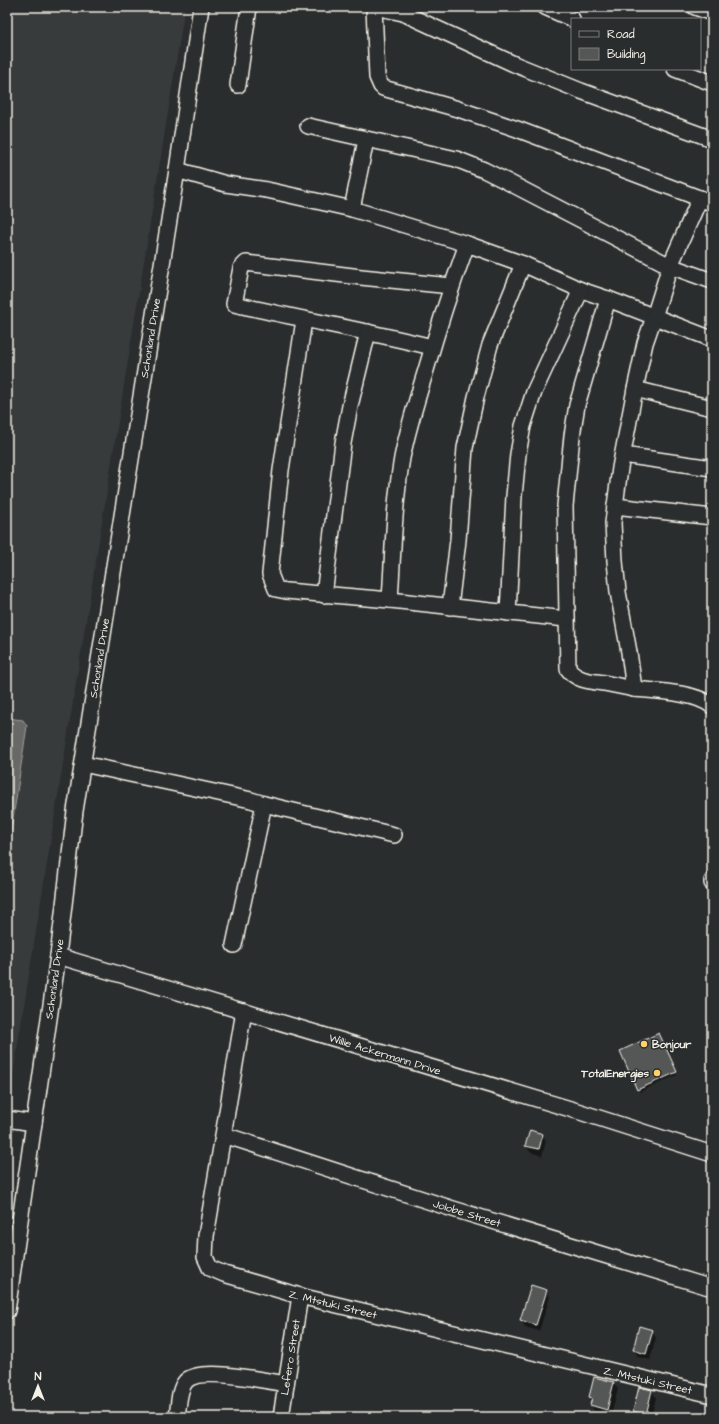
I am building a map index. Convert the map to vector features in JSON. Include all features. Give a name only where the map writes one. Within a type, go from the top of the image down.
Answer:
[{"type":"street","name":"Schonland Drive","points":[[7,1311],[58,956],[75,811],[177,170],[201,7]]},
{"type":"street","points":[[238,85],[249,7]]},
{"type":"street","points":[[634,689],[618,592],[613,523],[615,506],[635,389],[645,343],[670,266],[706,200],[458,109],[381,86],[377,77],[374,7],[403,13],[514,64],[581,91],[712,139]]},
{"type":"street","points":[[545,7],[571,19]]},
{"type":"street","points":[[695,7],[712,13]]},
{"type":"street","points":[[678,70],[712,82]]},
{"type":"street","points":[[308,126],[470,164],[545,200],[670,266],[712,281]]},
{"type":"street","points":[[352,209],[366,140]]},
{"type":"street","points":[[177,170],[226,184],[267,190],[352,209],[467,244],[523,264],[581,290],[712,339]]},
{"type":"street","points":[[390,600],[397,500],[402,458],[414,408],[432,347],[451,286],[467,244]]},
{"type":"street","points":[[432,347],[234,304],[241,268],[246,263],[451,286]]},
{"type":"street","points":[[450,607],[458,540],[465,448],[474,404],[490,345],[523,264]]},
{"type":"street","points":[[508,613],[514,496],[518,454],[523,426],[534,392],[581,290]]},
{"type":"street","points":[[608,299],[578,405],[572,436],[565,506],[568,669],[572,674],[580,679],[634,689],[660,691],[692,697],[709,703],[712,706]]},
{"type":"street","points":[[304,320],[281,470],[270,574],[276,589],[566,619]]},
{"type":"street","points":[[324,595],[343,443],[350,406],[368,332]]},
{"type":"street","points":[[635,389],[712,408]]},
{"type":"street","points":[[623,455],[712,468]]},
{"type":"street","points":[[615,506],[712,517]]},
{"type":"street","points":[[82,764],[251,800],[394,835]]},
{"type":"street","points":[[234,945],[264,804]]},
{"type":"street","name":"Willie Ackermann Drive","points":[[58,956],[569,1109],[712,1154]]},
{"type":"street","name":"Z. Mtstuki Street","points":[[244,1011],[206,1236],[205,1257],[210,1268],[224,1274],[300,1296],[712,1395]]},
{"type":"street","points":[[7,1119],[34,1124]]},
{"type":"street","name":"Jolobe Street","points":[[224,1134],[453,1209],[712,1288]]},
{"type":"street","name":"Lefero Street","points":[[280,1417],[300,1296]]},
{"type":"street","points":[[177,1417],[181,1392],[186,1381],[193,1377],[207,1374],[226,1375],[286,1384]]},
{"type":"shaded area","points":[[7,7],[185,7],[7,1112]]},
{"type":"shaded area","points":[[7,718],[23,720],[27,726],[7,858]]},
{"type":"building","points":[[659,1033],[677,1072],[637,1090],[620,1051]]},
{"type":"building","points":[[530,1130],[543,1134],[539,1149],[525,1146]]},
{"type":"building","points":[[531,1285],[547,1290],[536,1325],[520,1320]]},
{"type":"building","points":[[639,1326],[653,1330],[646,1354],[633,1350]]},
{"type":"building","points":[[594,1377],[614,1382],[607,1410],[590,1405],[592,1398],[589,1397]]},
{"type":"building","points":[[639,1387],[652,1390],[646,1415],[633,1411]]},
{"type":"place","name":"Bonjour","points":[[644,1044]]},
{"type":"place","name":"TotalEnergies","points":[[657,1073]]}]
